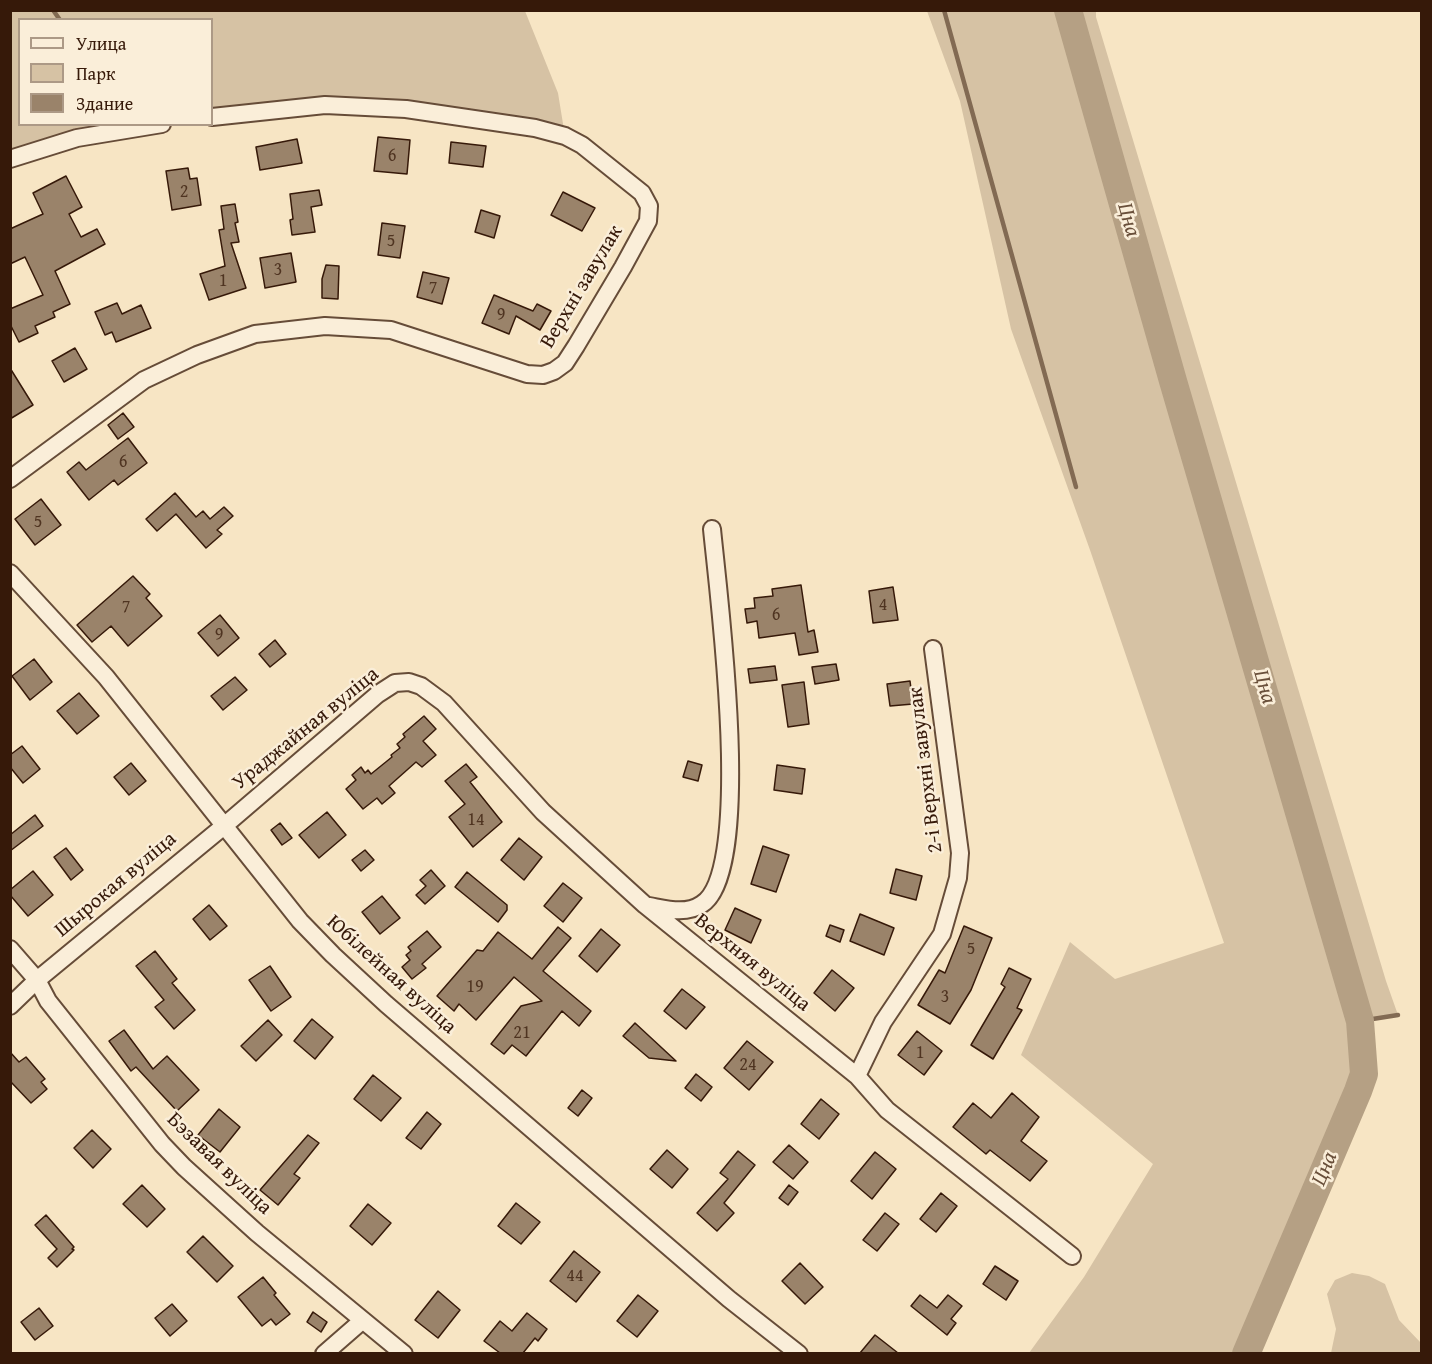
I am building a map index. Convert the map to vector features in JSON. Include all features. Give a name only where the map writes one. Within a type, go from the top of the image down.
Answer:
[{"type":"street","name":"Верхні завулак","points":[[10,479],[144,380],[197,355],[255,334],[326,326],[390,330],[527,374],[543,375],[554,371],[565,363],[576,346],[648,221],[649,206],[642,193],[582,145],[565,136],[535,128],[406,109],[325,105],[213,117]]},
{"type":"street","points":[[10,159],[77,138],[150,126]]},
{"type":"street","points":[[645,905],[671,910],[687,910],[702,904],[712,893],[723,864],[729,814],[730,716],[712,529]]},
{"type":"street","name":"Юбілейная вуліца","points":[[10,573],[106,677],[300,921],[333,956],[729,1299],[799,1353]]},
{"type":"street","name":"2-і Верхні завулак","points":[[857,1076],[883,1022],[942,934],[958,878],[960,853],[933,649]]},
{"type":"street","name":"Ураджайная вуліца","points":[[224,826],[378,694],[395,683],[409,682],[421,686]]},
{"type":"street","name":"Верхняя вуліца","points":[[421,686],[444,703],[543,812],[645,905],[857,1076],[887,1110],[1072,1256]]},
{"type":"street","name":"Шырокая вуліца","points":[[10,1006],[37,980],[224,826]]},
{"type":"street","name":"Бэзавая вуліца","points":[[10,949],[37,980],[48,1001],[162,1144],[184,1167],[257,1233],[404,1353]]},
{"type":"street","points":[[324,1353],[363,1320]]},
{"type":"green space","points":[[10,11],[525,11],[558,93],[565,136],[406,109],[213,117],[213,18],[18,18],[18,126],[158,126],[11,159]]},
{"type":"green space","points":[[927,11],[1096,11],[1398,1015],[1360,1021],[1364,1074],[1246,1353],[1029,1353],[1084,1277],[1153,1164],[1021,1055],[1070,942],[1115,979],[1224,943],[1090,550],[1011,329],[960,101]]},
{"type":"green space","points":[[1352,1273],[1369,1276],[1385,1284],[1399,1320],[1421,1343],[1421,1353],[1331,1353],[1336,1329],[1327,1294],[1335,1280]]},
{"type":"building","points":[[378,137],[410,140],[407,174],[374,171]]},
{"type":"building","points":[[297,139],[302,163],[260,170],[256,147]]},
{"type":"building","points":[[451,142],[486,146],[483,167],[449,163]]},
{"type":"building","points":[[188,168],[190,179],[197,178],[201,205],[172,210],[166,171]]},
{"type":"building","points":[[66,176],[82,207],[69,214],[81,237],[97,229],[105,244],[55,271],[70,304],[53,312],[55,317],[35,326],[38,333],[19,342],[10,324],[10,309],[43,295],[25,257],[10,264],[10,229],[43,214],[33,193]]},
{"type":"building","points":[[319,190],[322,205],[311,207],[315,232],[292,235],[290,194]]},
{"type":"building","points":[[563,192],[595,208],[582,231],[551,215]]},
{"type":"building","points":[[235,204],[238,222],[235,223],[239,242],[231,243],[246,288],[209,300],[200,274],[225,266],[219,230],[224,229],[221,206]]},
{"type":"building","points":[[481,210],[500,216],[494,238],[475,232]]},
{"type":"building","points":[[382,223],[405,226],[400,258],[378,255]]},
{"type":"building","points":[[291,253],[296,282],[265,288],[260,258]]},
{"type":"building","points":[[326,265],[339,266],[338,299],[322,298],[322,279]]},
{"type":"building","points":[[423,272],[449,278],[442,304],[417,297]]},
{"type":"building","points":[[494,295],[533,311],[537,304],[551,311],[540,330],[516,316],[509,334],[482,323]]},
{"type":"building","points":[[117,303],[122,314],[141,305],[151,328],[116,342],[112,332],[105,335],[95,312]]},
{"type":"building","points":[[75,348],[87,369],[64,382],[52,361]]},
{"type":"building","points":[[10,368],[33,405],[10,419]]},
{"type":"building","points":[[123,413],[134,427],[118,439],[108,425]]},
{"type":"building","points":[[128,438],[147,463],[118,485],[114,480],[89,500],[67,472],[79,462],[86,470]]},
{"type":"building","points":[[175,493],[196,517],[203,511],[210,519],[224,507],[233,516],[217,530],[222,534],[206,548],[176,514],[157,531],[146,519]]},
{"type":"building","points":[[41,499],[61,525],[35,545],[15,519]]},
{"type":"building","points":[[133,576],[150,594],[146,598],[162,616],[128,646],[111,626],[92,642],[77,625]]},
{"type":"building","points":[[801,585],[808,632],[814,630],[818,652],[799,655],[795,633],[759,638],[757,621],[747,623],[745,609],[755,608],[754,598],[773,596],[772,589]]},
{"type":"building","points":[[893,587],[898,620],[873,623],[869,591]]},
{"type":"building","points":[[220,615],[239,638],[218,656],[198,633]]},
{"type":"building","points":[[275,640],[286,654],[270,667],[259,654]]},
{"type":"building","points":[[34,659],[52,682],[30,700],[12,676]]},
{"type":"building","points":[[836,664],[839,680],[815,684],[812,667]]},
{"type":"building","points":[[775,666],[777,680],[750,683],[748,669]]},
{"type":"building","points":[[235,677],[247,690],[223,710],[211,696]]},
{"type":"building","points":[[910,681],[913,704],[890,706],[887,684]]},
{"type":"building","points":[[804,682],[809,724],[788,727],[782,685]]},
{"type":"building","points":[[79,693],[99,716],[77,734],[57,711]]},
{"type":"building","points":[[424,716],[436,729],[423,741],[436,755],[422,767],[416,762],[389,786],[395,793],[382,804],[377,798],[363,809],[346,789],[356,780],[352,775],[361,767],[365,773],[368,770],[371,774],[392,757],[391,755],[400,748],[397,744],[405,737],[403,734]]},
{"type":"building","points":[[22,746],[40,769],[23,783],[10,767],[10,755]]},
{"type":"building","points":[[688,761],[702,765],[698,781],[683,777]]},
{"type":"building","points":[[131,763],[146,781],[129,795],[114,777]]},
{"type":"building","points":[[466,764],[477,777],[470,782],[502,822],[473,847],[449,817],[465,804],[445,781]]},
{"type":"building","points":[[777,765],[805,769],[802,794],[774,790]]},
{"type":"building","points":[[327,812],[346,835],[319,858],[299,835]]},
{"type":"building","points":[[35,815],[43,826],[10,851],[10,835]]},
{"type":"building","points":[[280,823],[292,838],[282,845],[271,830]]},
{"type":"building","points":[[519,838],[542,857],[524,880],[501,860]]},
{"type":"building","points":[[763,846],[789,855],[776,892],[751,884]]},
{"type":"building","points":[[66,848],[83,870],[71,880],[54,857]]},
{"type":"building","points":[[365,850],[374,860],[361,871],[352,860]]},
{"type":"building","points":[[896,869],[922,876],[916,900],[890,893]]},
{"type":"building","points":[[431,870],[445,886],[425,904],[416,895],[426,886],[420,880]]},
{"type":"building","points":[[33,871],[53,895],[28,916],[10,895],[10,890]]},
{"type":"building","points":[[467,872],[507,905],[507,910],[498,922],[455,887]]},
{"type":"building","points":[[563,883],[582,898],[563,922],[544,906]]},
{"type":"building","points":[[382,896],[400,918],[380,934],[362,912]]},
{"type":"building","points":[[209,905],[227,926],[210,940],[193,919]]},
{"type":"building","points":[[735,908],[761,920],[751,943],[725,930]]},
{"type":"building","points":[[860,914],[894,928],[884,955],[850,941]]},
{"type":"building","points":[[830,925],[844,930],[840,942],[826,936]]},
{"type":"building","points":[[964,926],[992,938],[971,990],[950,1024],[918,1005],[939,970],[945,973]]},
{"type":"building","points":[[558,927],[571,938],[543,971],[591,1011],[579,1026],[562,1011],[526,1056],[512,1045],[504,1054],[491,1044],[521,1006],[542,1001],[514,977],[476,1020],[459,1004],[454,1011],[437,996],[477,950],[483,951],[498,932],[532,959]]},
{"type":"building","points":[[601,929],[620,945],[597,972],[579,956]]},
{"type":"building","points":[[427,931],[441,947],[422,964],[426,968],[412,979],[402,967],[410,960],[406,955],[411,951],[408,947]]},
{"type":"building","points":[[155,951],[177,979],[172,983],[195,1010],[174,1029],[155,1007],[164,1000],[136,966]]},
{"type":"building","points":[[270,966],[291,997],[271,1011],[249,980]]},
{"type":"building","points":[[1009,968],[1031,979],[1017,1008],[1022,1010],[993,1059],[971,1045],[1005,987],[1001,984]]},
{"type":"building","points":[[832,970],[854,988],[835,1011],[814,993]]},
{"type":"building","points":[[682,989],[705,1007],[686,1029],[664,1011]]},
{"type":"building","points":[[312,1019],[333,1037],[315,1059],[294,1041]]},
{"type":"building","points":[[268,1020],[282,1035],[256,1061],[241,1046]]},
{"type":"building","points":[[635,1023],[676,1061],[649,1058],[623,1036]]},
{"type":"building","points":[[124,1030],[153,1069],[167,1056],[199,1090],[177,1111],[136,1067],[131,1071],[109,1041]]},
{"type":"building","points":[[917,1031],[942,1051],[924,1075],[898,1055]]},
{"type":"building","points":[[747,1041],[773,1062],[749,1090],[724,1068]]},
{"type":"building","points":[[10,1052],[19,1062],[26,1057],[45,1079],[41,1082],[47,1089],[31,1103],[10,1081]]},
{"type":"building","points":[[696,1074],[712,1087],[701,1101],[685,1088]]},
{"type":"building","points":[[373,1075],[401,1098],[381,1121],[354,1099]]},
{"type":"building","points":[[582,1090],[592,1098],[578,1116],[568,1108]]},
{"type":"building","points":[[1012,1093],[1039,1117],[1021,1141],[1047,1161],[1030,1181],[990,1150],[986,1154],[953,1127],[973,1103],[991,1118]]},
{"type":"building","points":[[821,1099],[839,1114],[819,1139],[801,1124]]},
{"type":"building","points":[[219,1109],[240,1127],[220,1152],[198,1135]]},
{"type":"building","points":[[427,1112],[441,1124],[421,1149],[406,1138]]},
{"type":"building","points":[[92,1130],[111,1149],[93,1168],[74,1148]]},
{"type":"building","points":[[308,1135],[319,1143],[294,1174],[300,1178],[278,1205],[260,1190]]},
{"type":"building","points":[[789,1145],[808,1162],[793,1179],[773,1162]]},
{"type":"building","points":[[667,1150],[688,1169],[672,1188],[650,1169]]},
{"type":"building","points":[[738,1151],[755,1165],[724,1203],[734,1213],[717,1231],[697,1213],[728,1179],[720,1173]]},
{"type":"building","points":[[875,1152],[896,1169],[872,1199],[851,1181]]},
{"type":"building","points":[[142,1185],[165,1209],[147,1227],[123,1204]]},
{"type":"building","points":[[789,1185],[798,1192],[788,1205],[779,1198]]},
{"type":"building","points":[[941,1193],[957,1206],[936,1232],[920,1219]]},
{"type":"building","points":[[516,1203],[540,1222],[521,1244],[498,1226]]},
{"type":"building","points":[[368,1204],[391,1223],[372,1245],[350,1226]]},
{"type":"building","points":[[885,1213],[899,1224],[877,1251],[863,1240]]},
{"type":"building","points":[[46,1215],[74,1247],[72,1249],[74,1250],[57,1267],[48,1258],[57,1249],[35,1225]]},
{"type":"building","points":[[203,1236],[233,1266],[217,1282],[187,1252]]},
{"type":"building","points":[[574,1251],[600,1272],[576,1302],[550,1281]]},
{"type":"building","points":[[800,1263],[823,1287],[805,1304],[782,1281]]},
{"type":"building","points":[[995,1266],[1018,1281],[1006,1300],[983,1284]]},
{"type":"building","points":[[263,1277],[290,1314],[276,1325],[271,1319],[262,1326],[238,1297]]},
{"type":"building","points":[[438,1291],[460,1310],[438,1338],[415,1320]]},
{"type":"building","points":[[638,1295],[658,1311],[637,1337],[617,1321]]},
{"type":"building","points":[[920,1295],[937,1308],[948,1295],[962,1306],[951,1319],[956,1323],[947,1335],[911,1306]]},
{"type":"building","points":[[172,1304],[187,1321],[170,1336],[155,1318]]},
{"type":"building","points":[[39,1308],[53,1326],[35,1340],[21,1322]]},
{"type":"building","points":[[313,1312],[327,1322],[321,1332],[307,1322]]},
{"type":"building","points":[[527,1313],[547,1329],[538,1341],[535,1338],[523,1353],[500,1353],[484,1341],[500,1321],[512,1331]]},
{"type":"building","points":[[875,1335],[898,1353],[860,1353]]},
{"type":"waterway","points":[[53,10],[59,18]]},
{"type":"waterway","points":[[944,10],[1076,487]]},
{"type":"waterway","name":"Цна","points":[[1068,10],[1173,381],[1360,1021],[1364,1074],[1246,1354]]},
{"type":"waterway","points":[[1360,1021],[1398,1015]]}]
